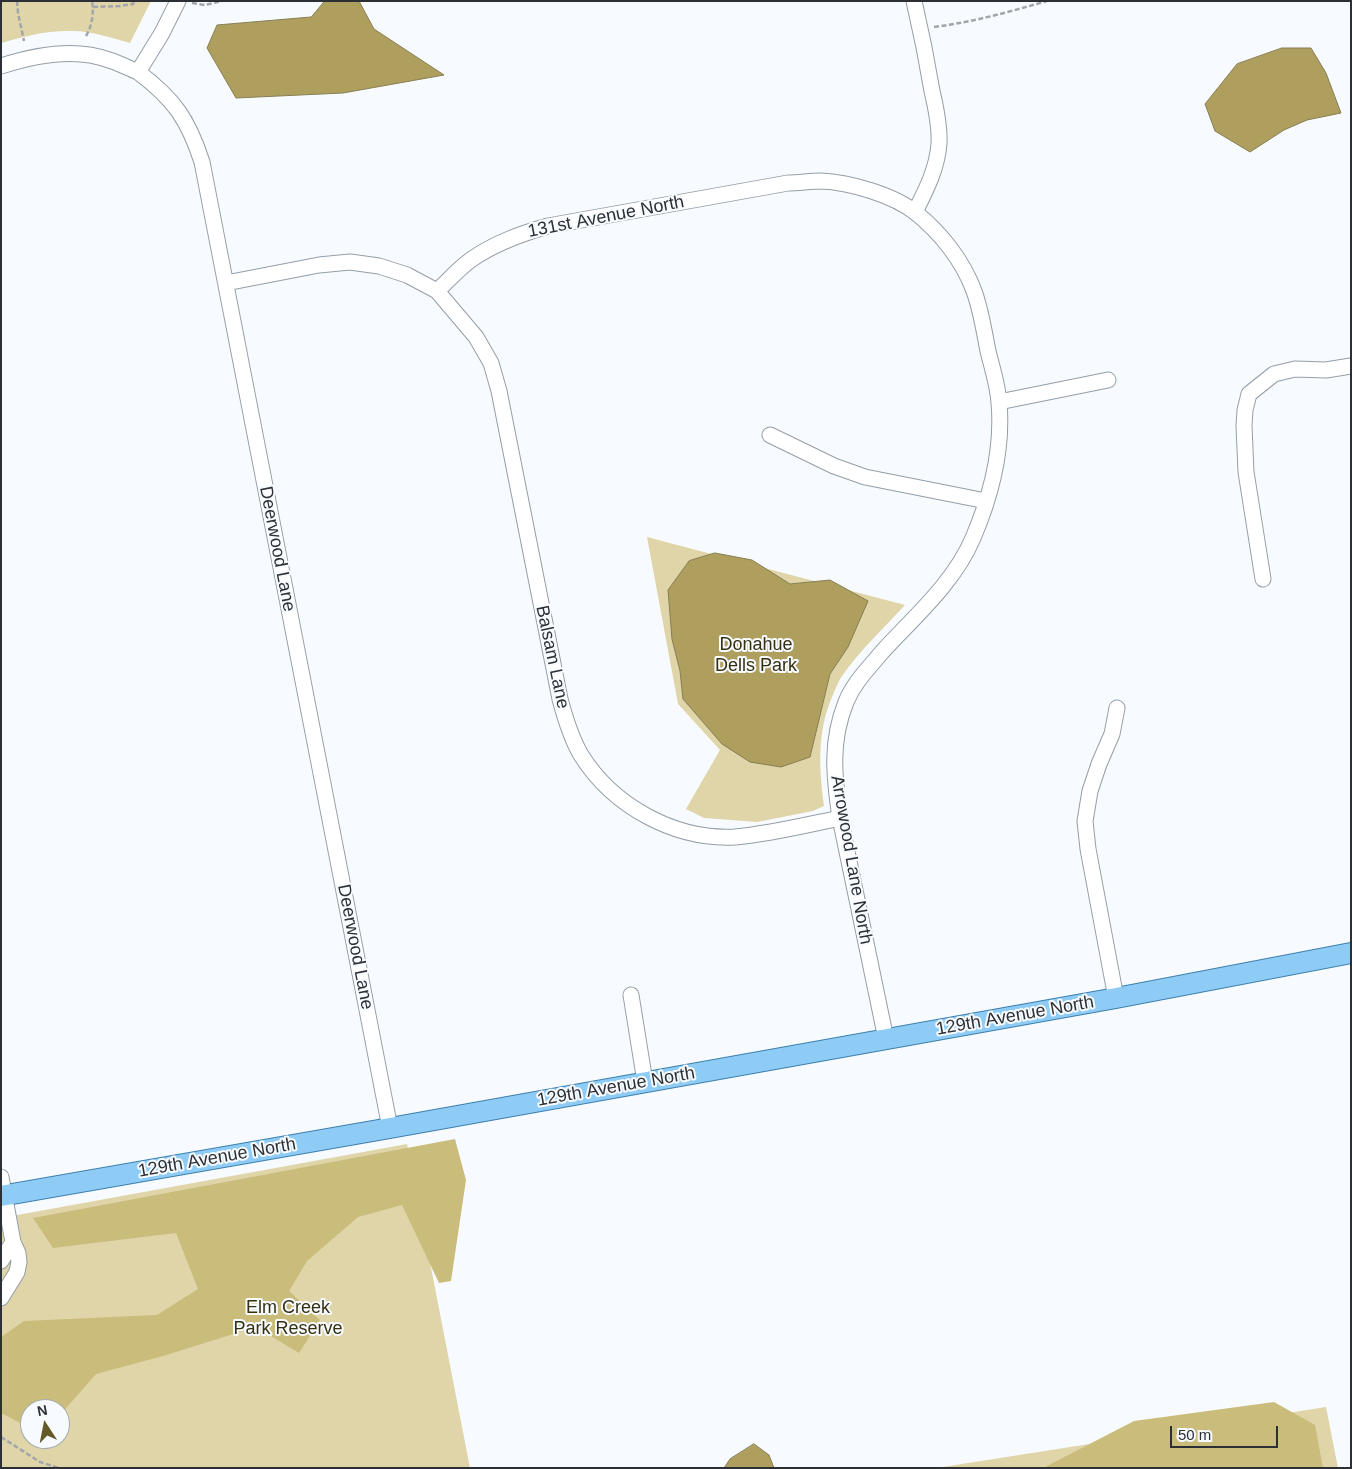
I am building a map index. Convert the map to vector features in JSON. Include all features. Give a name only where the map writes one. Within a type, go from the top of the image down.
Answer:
[{"type":"main road","name":"129th Avenue North","points":[[2,1189],[390,1128],[1116,998],[1351,953]]},
{"type":"street","points":[[138,72],[162,33],[178,1]]},
{"type":"street","points":[[914,1],[937,115],[939,142],[936,164],[915,212]]},
{"type":"street","name":"Deerwood Lane","points":[[1,66],[43,55],[76,53],[108,59],[138,72],[157,87],[174,104],[195,141],[202,162],[226,283],[390,1128]]},
{"type":"street","name":"131st Avenue North","points":[[436,291],[470,260],[495,245],[520,234],[548,226],[788,183],[822,181],[854,186],[886,196],[915,212]]},
{"type":"street","name":"Arrowood Lane North","points":[[886,1039],[840,818],[834,760],[837,728],[847,700],[860,677],[932,599],[954,571],[973,539],[997,463],[999,402],[974,291],[959,261],[939,234],[915,212]]},
{"type":"street","points":[[226,283],[319,265],[350,262],[379,266],[407,276],[436,291]]},
{"type":"street","name":"Balsam Lane","points":[[436,291],[476,336],[491,363],[499,391],[560,699],[568,728],[578,748],[599,779],[621,800],[647,817],[674,828],[704,835],[734,837],[840,818]]},
{"type":"street","points":[[1263,579],[1246,472],[1244,426],[1249,394],[1274,374],[1295,369],[1326,370],[1351,366]]},
{"type":"street","points":[[999,402],[1108,380]]},
{"type":"street","points":[[770,435],[834,466],[865,478],[986,500]]},
{"type":"street","points":[[1116,998],[1088,849],[1085,821],[1090,791],[1112,734],[1117,708]]},
{"type":"street","points":[[631,995],[645,1082]]},
{"type":"street","points":[[1,1298],[17,1272],[19,1262],[2,1189]]},
{"type":"street","points":[[1,1261],[13,1242]]},
{"type":"path","points":[[17,1],[24,41]]},
{"type":"path","points":[[86,36],[91,28],[92,1]]},
{"type":"path","points":[[93,7],[120,6],[133,4],[134,1]]},
{"type":"path","points":[[189,1],[205,5],[222,1]]},
{"type":"path","points":[[920,29],[1000,15],[1047,1]]},
{"type":"path","points":[[1,1437],[40,1462],[59,1468]]},
{"type":"green space","points":[[1,1],[151,1],[130,43],[87,32],[55,31],[1,43]]},
{"type":"green space","name":"Donahue Dells Park","points":[[647,537],[905,605],[849,666],[832,697],[824,723],[820,750],[824,806],[813,811],[757,822],[704,818],[686,809],[720,750],[678,704]]},
{"type":"green space","points":[[455,1139],[466,1180],[451,1281],[439,1283],[402,1205],[358,1217],[307,1261],[289,1291],[320,1320],[299,1353],[256,1327],[163,1356],[96,1374],[70,1404],[70,1399],[20,1399],[20,1423],[1,1413],[1,1337],[24,1321],[157,1315],[198,1289],[176,1233],[53,1248],[33,1218]]},
{"type":"green space","name":"Elm Creek Park Reserve","points":[[407,1144],[470,1468],[1,1468],[1,1218]]},
{"type":"green space","points":[[1274,1402],[1315,1425],[1323,1468],[1047,1468],[1047,1466],[1134,1421]]},
{"type":"green space","points":[[1326,1407],[1338,1468],[936,1468]]},
{"type":"shaded area","points":[[325,1],[359,1],[374,29],[444,75],[343,93],[236,98],[207,48],[217,25],[311,17]]},
{"type":"shaded area","points":[[1282,48],[1311,48],[1326,73],[1341,113],[1307,120],[1284,130],[1250,152],[1215,131],[1205,104],[1237,64]]},
{"type":"shaded area","name":"Donahue Dells Park","points":[[715,553],[752,560],[790,584],[830,580],[868,601],[848,647],[830,674],[810,757],[781,767],[750,762],[722,744],[683,699],[680,671],[672,639],[668,590],[689,561]]},
{"type":"shaded area","points":[[754,1444],[769,1455],[774,1468],[724,1468],[730,1459]]}]
